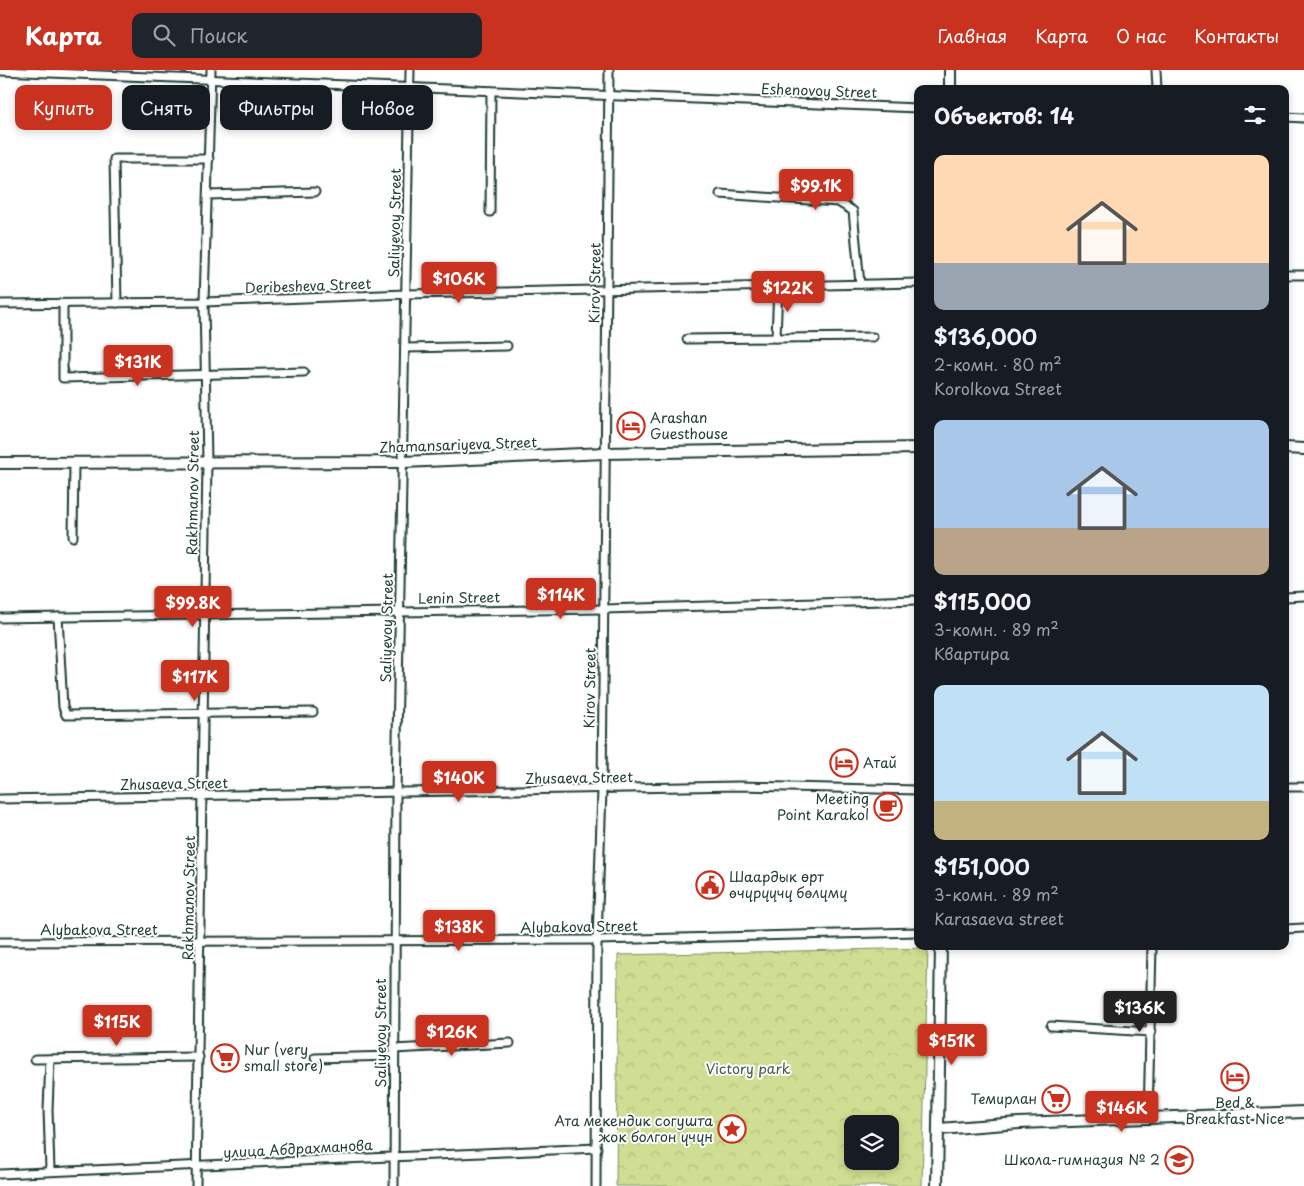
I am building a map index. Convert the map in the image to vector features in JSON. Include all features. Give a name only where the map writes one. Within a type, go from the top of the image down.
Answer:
[{"type":"street","name":"Rakhmanov Street","points":[[196,1186],[204,796],[204,614],[207,462],[204,302],[211,70]]},
{"type":"street","name":"Saliyevoy Street","points":[[410,70],[410,85]]},
{"type":"street","name":"Kirov Street","points":[[596,1186],[597,940],[602,790],[610,70]]},
{"type":"street","points":[[950,70],[950,85]]},
{"type":"street","points":[[1156,70],[1157,85]]},
{"type":"street","name":"Eshenovoy Street","points":[[0,71],[342,85]]},
{"type":"street","name":"Eshenovoy Street","points":[[433,89],[914,108]]},
{"type":"street","points":[[490,212],[491,91]]},
{"type":"street","points":[[1289,118],[1304,118]]},
{"type":"street","name":"Saliyevoy Street","points":[[394,1186],[393,1052],[396,793],[409,130]]},
{"type":"street","points":[[117,303],[114,159],[209,159]]},
{"type":"street","points":[[208,195],[315,192]]},
{"type":"street","points":[[720,194],[838,202],[846,206],[853,211],[860,284]]},
{"type":"street","points":[[1289,275],[1304,275]]},
{"type":"street","name":"Deribesheva Street","points":[[0,304],[204,302],[406,294],[914,283]]},
{"type":"street","points":[[776,338],[778,286]]},
{"type":"street","points":[[63,304],[64,378],[304,372]]},
{"type":"street","points":[[687,339],[873,337]]},
{"type":"street","points":[[405,348],[507,346]]},
{"type":"street","name":"Zhamansariyeva Street","points":[[0,463],[403,462],[605,453],[914,448]]},
{"type":"street","points":[[1289,448],[1304,448]]},
{"type":"street","points":[[73,537],[74,463]]},
{"type":"street","points":[[1289,597],[1304,596]]},
{"type":"street","name":"Lenin Street","points":[[0,618],[604,609],[914,600]]},
{"type":"street","points":[[58,617],[62,707],[66,714],[313,712]]},
{"type":"street","name":"Zhusaeva Street","points":[[0,798],[602,790],[740,786],[914,790]]},
{"type":"street","points":[[1289,788],[1304,787]]},
{"type":"street","points":[[1289,929],[1304,928]]},
{"type":"street","name":"Alybakova Street","points":[[0,942],[201,943],[597,940],[914,932]]},
{"type":"street","points":[[937,1186],[942,950]]},
{"type":"street","points":[[1148,1119],[1152,950]]},
{"type":"street","points":[[1051,1026],[1151,1032]]},
{"type":"street","points":[[315,1058],[510,1043]]},
{"type":"street","points":[[35,1059],[199,1057]]},
{"type":"street","points":[[50,1059],[48,1110],[50,1170]]},
{"type":"street","points":[[939,1129],[1019,1123],[1304,1112]]},
{"type":"street","name":"улица Абдрахманова","points":[[0,1174],[50,1170],[197,1166],[597,1148]]},
{"type":"green space","name":"Victory park","points":[[914,948],[914,950],[928,950],[922,1186],[616,1186],[618,955]]},
{"type":"place","name":"Arashan Guesthouse","points":[[631,426]]},
{"type":"place","name":"Атай","points":[[844,763]]},
{"type":"place","name":"Meeting Point Karakol","points":[[888,807]]},
{"type":"place","name":"Шаардык өрт өчүрүүчү бөлүмү","points":[[710,885]]},
{"type":"place","name":"Nur (very small store)","points":[[225,1058]]},
{"type":"place","name":"Bed & Breakfast Nice","points":[[1235,1077]]},
{"type":"place","name":"Темирлан","points":[[1056,1099]]},
{"type":"place","name":"Ата мекендик согушта жок болгон үчүн","points":[[732,1129]]},
{"type":"place","name":"Школа-гимназия № 2","points":[[1179,1160]]}]
